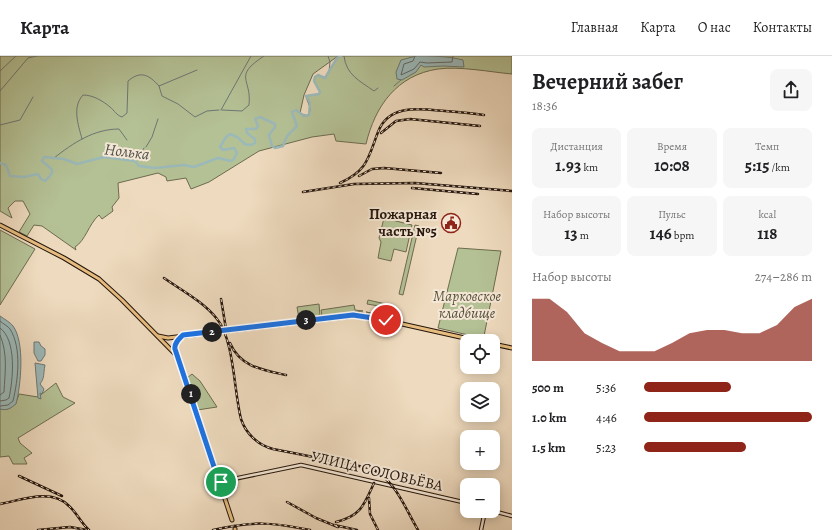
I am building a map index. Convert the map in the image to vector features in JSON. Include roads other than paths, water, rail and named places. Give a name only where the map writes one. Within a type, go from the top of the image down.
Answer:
[{"type":"main road","points":[[0,225],[64,258],[99,279],[122,300],[178,357]]},
{"type":"main road","points":[[155,334],[162,338],[362,315],[460,337]]},
{"type":"main road","points":[[167,346],[175,345],[183,335]]},
{"type":"main road","points":[[170,337],[174,340],[178,357],[232,520]]},
{"type":"main road","points":[[167,346],[165,341],[170,337]]},
{"type":"main road","points":[[500,345],[512,348]]},
{"type":"street","name":"УЛИЦА СОЛОВЬЁВА","points":[[219,482],[301,465],[460,501]]},
{"type":"street","points":[[500,513],[512,516]]},
{"type":"street","points":[[481,530],[484,518]]},
{"type":"water","points":[[416,56],[440,56],[463,60],[464,67],[424,67],[421,65],[416,72],[402,80],[397,79],[396,72],[401,60]]},
{"type":"water","points":[[0,316],[13,326],[17,333],[21,353],[19,386],[16,404],[5,410],[0,409]]},
{"type":"water","points":[[34,342],[39,342],[45,349],[45,355],[41,361],[38,361],[34,353]]},
{"type":"water","points":[[35,363],[45,365],[42,382],[40,384],[44,389],[42,394],[40,393],[41,399],[38,398]]},
{"type":"waterway","points":[[0,71],[16,56]]},
{"type":"waterway","points":[[0,91],[28,58],[37,56]]},
{"type":"waterway","points":[[221,110],[251,56]]},
{"type":"waterway","points":[[222,110],[242,111],[249,105],[246,74],[254,63],[264,56]]},
{"type":"waterway","name":"Нолька","points":[[328,56],[330,62],[329,72]]},
{"type":"waterway","name":"Нолька","points":[[244,144],[251,145],[255,143],[255,139],[247,133],[246,129],[256,129],[258,126],[255,119],[260,117],[275,124],[275,127],[269,135],[272,146],[275,148],[283,146],[287,136],[297,126],[292,112],[296,110],[304,116],[309,115],[310,103],[306,96],[319,94],[320,92],[314,81],[315,77],[318,75],[325,78],[337,58],[341,56]]},
{"type":"waterway","points":[[344,56],[345,63],[354,77],[374,91],[378,88]]},
{"type":"waterway","points":[[82,139],[77,110],[83,95],[94,97],[122,117],[127,113],[128,81],[137,76],[145,75],[159,86],[197,70]]},
{"type":"waterway","points":[[394,86],[401,80]]},
{"type":"waterway","points":[[159,86],[162,96],[178,104],[195,117],[207,111],[219,110]]},
{"type":"waterway","points":[[0,125],[20,120],[33,97]]},
{"type":"waterway","points":[[146,147],[152,137],[158,119]]},
{"type":"waterway","points":[[54,158],[76,142],[101,131],[119,129],[127,140]]},
{"type":"waterway","name":"Нолька","points":[[0,163],[6,165],[10,176],[24,177],[38,174],[41,179],[45,181],[51,174],[52,170],[42,161],[44,157],[64,159],[77,164],[104,157],[135,161],[139,166],[155,168],[184,165],[194,167],[218,158],[231,161],[234,159],[237,153],[234,148],[223,150],[220,147],[226,137],[230,134],[237,137],[244,143]]},
{"type":"waterway","points":[[135,161],[144,148]]},
{"type":"tunnel","points":[[232,520],[235,529]]},
{"type":"railway","points":[[340,183],[362,168],[369,156],[383,123],[390,116],[398,112],[426,109],[484,115]]},
{"type":"railway","points":[[381,133],[396,121],[410,119],[480,126]]},
{"type":"railway","points":[[359,176],[372,169],[384,168],[441,173]]},
{"type":"railway","points":[[303,192],[354,184],[415,183],[512,191]]},
{"type":"railway","points":[[412,188],[478,194]]},
{"type":"railway","points":[[164,278],[206,307],[223,328],[233,366],[241,419],[249,434],[253,438],[262,445],[273,449],[369,468],[378,472],[398,494],[418,530]]},
{"type":"railway","points":[[221,299],[226,329]]},
{"type":"railway","points":[[230,343],[234,351],[246,362],[261,369],[286,375]]},
{"type":"railway","points":[[19,476],[62,496]]},
{"type":"railway","points":[[336,522],[344,520],[356,513],[361,508],[374,483]]},
{"type":"railway","points":[[0,504],[27,498],[45,496],[54,498],[69,506],[89,530]]},
{"type":"railway","points":[[369,498],[370,514],[378,530]]},
{"type":"railway","points":[[287,502],[316,518],[338,527]]},
{"type":"railway","points":[[213,530],[251,524],[284,525],[310,530]]},
{"type":"railway","points":[[334,525],[357,530]]},
{"type":"railway","points":[[38,530],[70,527],[87,530]]},
{"type":"place","name":"Пожарная часть №5","points":[[451,223]]},
{"type":"park label","name":"Марковское кладбище","points":[[467,304]]}]
